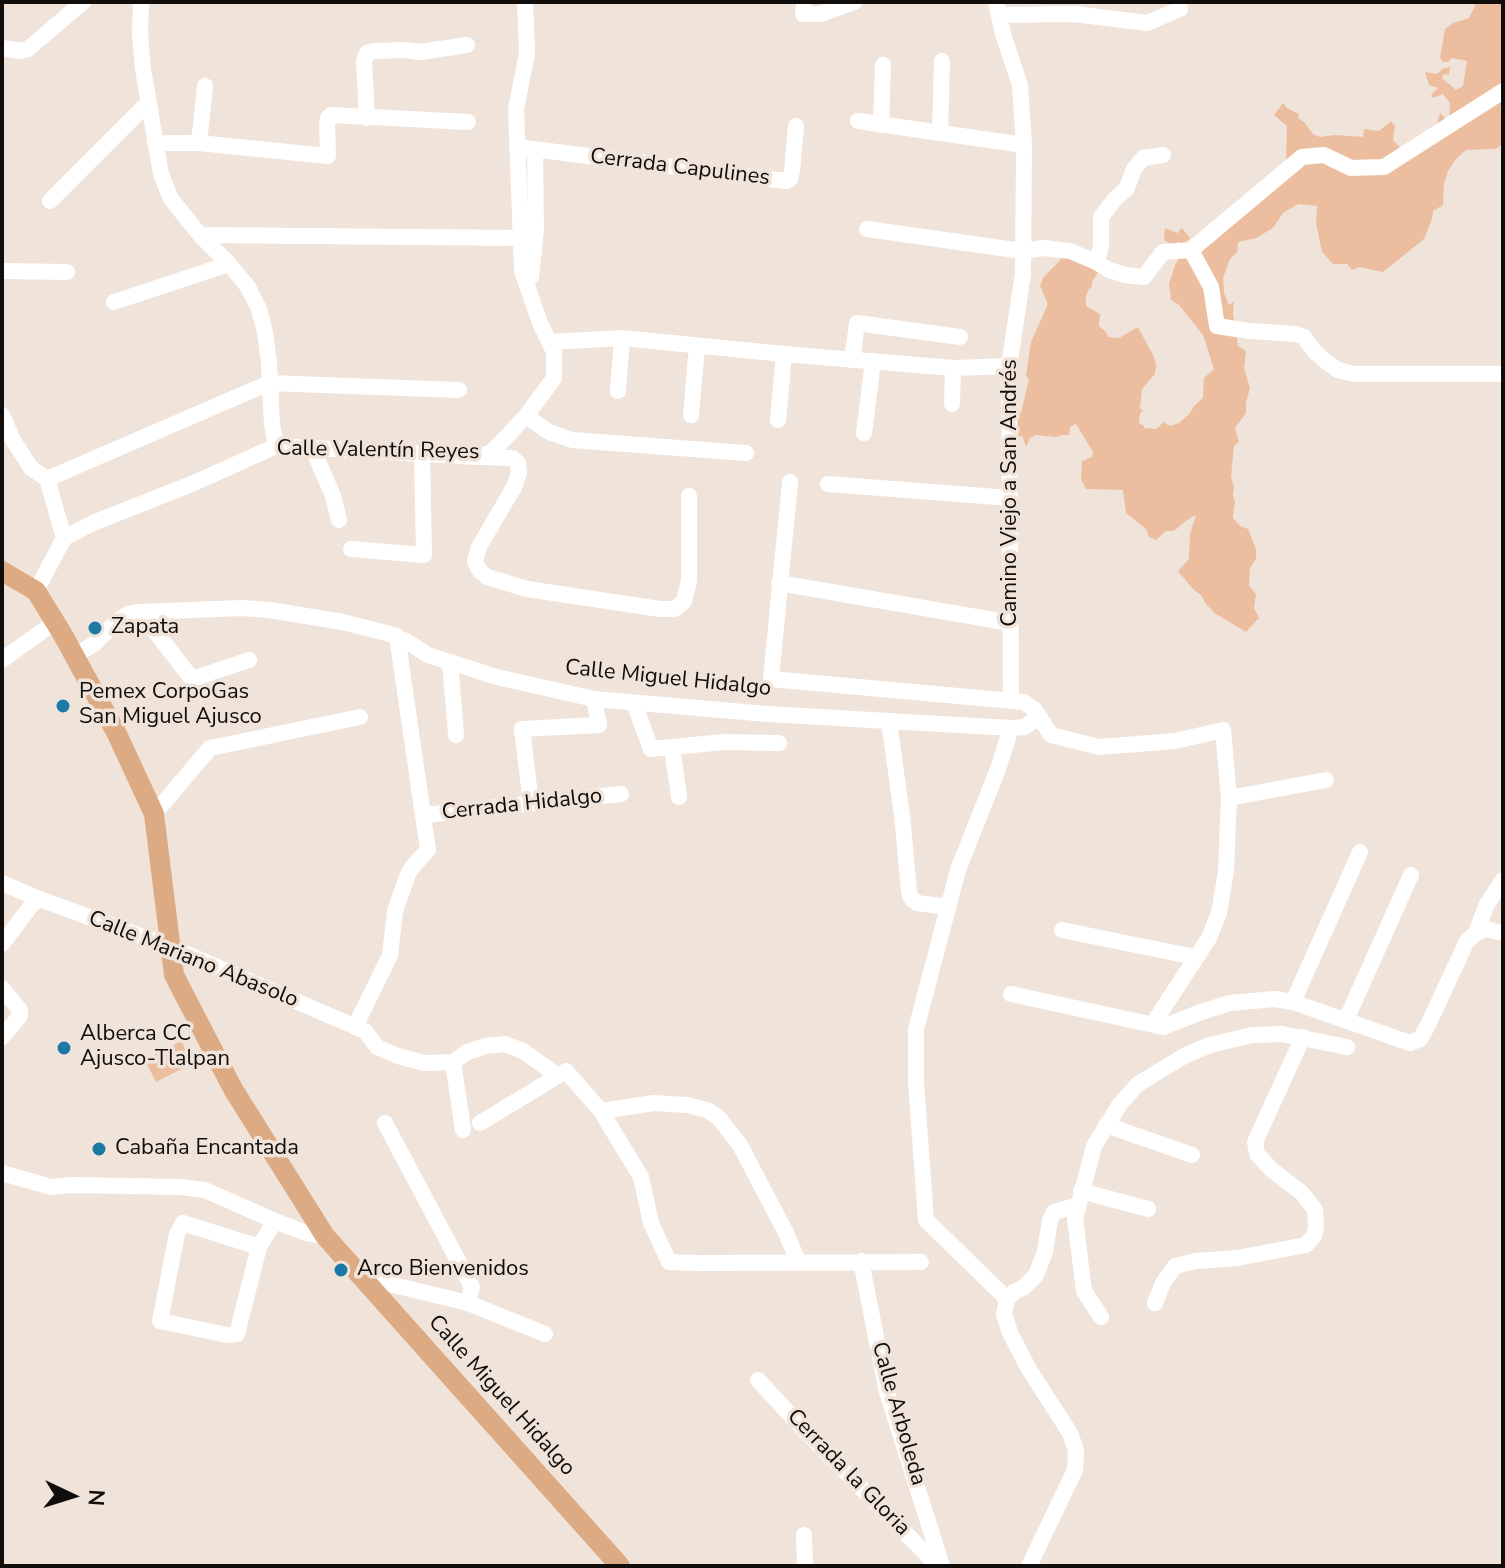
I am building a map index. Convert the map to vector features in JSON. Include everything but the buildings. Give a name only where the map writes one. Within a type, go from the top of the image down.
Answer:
[{"type":"main road","name":"Calle Miguel Hidalgo","points":[[2,571],[36,591],[117,734],[154,814],[174,975],[233,1089],[325,1236],[620,1566]]},
{"type":"street","points":[[2,48],[28,49],[83,2]]},
{"type":"street","points":[[141,2],[140,34],[148,103],[161,174],[171,199],[248,287],[259,309],[269,363],[276,446]]},
{"type":"street","name":"Calle Valentín Reyes","points":[[64,538],[276,446],[479,457],[493,451],[526,416],[554,378],[554,352],[522,271],[516,109],[527,53],[525,2]]},
{"type":"street","points":[[804,2],[803,14],[821,14],[854,2]]},
{"type":"street","points":[[997,9],[1147,23],[1180,9]]},
{"type":"street","name":"Camino Viejo a San Andrés","points":[[997,9],[1020,85],[1024,145],[1023,274],[1009,366],[1011,700]]},
{"type":"street","points":[[367,118],[364,61],[367,53],[420,52],[467,45]]},
{"type":"street","points":[[940,133],[942,61]]},
{"type":"street","points":[[881,125],[883,65]]},
{"type":"street","points":[[199,143],[205,86]]},
{"type":"street","points":[[867,229],[1022,251],[1044,248],[1070,251],[1109,270],[1144,277],[1163,252],[1191,250],[1302,157],[1324,155],[1351,168],[1384,167],[1503,91]]},
{"type":"street","points":[[50,201],[148,103]]},
{"type":"street","points":[[155,143],[199,143],[328,156],[328,118],[336,115],[468,122]]},
{"type":"street","points":[[858,121],[1024,145]]},
{"type":"street","name":"Cerrada Capulines","points":[[517,147],[786,181],[790,179],[792,171],[796,126]]},
{"type":"street","points":[[531,299],[536,230],[535,149]]},
{"type":"street","points":[[1096,262],[1101,247],[1101,217],[1127,188],[1134,169],[1143,158],[1163,155]]},
{"type":"street","points":[[200,235],[521,238]]},
{"type":"street","points":[[1191,250],[1211,287],[1217,326],[1296,334],[1304,337],[1315,352],[1338,370],[1354,374],[1503,374]]},
{"type":"street","points":[[114,302],[229,264]]},
{"type":"street","points":[[2,271],[67,272]]},
{"type":"street","points":[[852,360],[857,323],[960,337]]},
{"type":"street","points":[[549,342],[622,338],[953,368],[1009,366]]},
{"type":"street","points":[[618,391],[622,338]]},
{"type":"street","points":[[691,415],[697,346]]},
{"type":"street","points":[[778,420],[784,354]]},
{"type":"street","points":[[864,433],[873,361]]},
{"type":"street","points":[[952,404],[953,368]]},
{"type":"street","points":[[47,479],[269,383],[459,390]]},
{"type":"street","points":[[2,415],[31,468],[47,479],[64,538],[36,591]]},
{"type":"street","points":[[526,416],[549,432],[572,440],[746,453]]},
{"type":"street","points":[[312,447],[333,496],[339,520]]},
{"type":"street","points":[[351,549],[424,555],[422,454]]},
{"type":"street","points":[[479,457],[512,458],[518,463],[519,473],[479,547],[475,561],[487,577],[527,589],[675,609],[684,601],[689,581],[689,496]]},
{"type":"street","points":[[790,482],[771,679],[1024,702],[1035,710],[1051,735],[1099,747],[1175,741],[1223,730],[1229,798],[1226,871],[1219,913],[1209,938],[1156,1019],[1156,1025]]},
{"type":"street","points":[[828,484],[1010,498]]},
{"type":"street","points":[[779,583],[1011,623]]},
{"type":"street","name":"Calle Miguel Hidalgo","points":[[74,656],[94,644],[128,614],[242,608],[269,610],[343,622],[397,636],[428,655],[522,684],[594,699],[889,722],[1011,728]]},
{"type":"street","points":[[140,612],[192,679],[249,660]]},
{"type":"street","points":[[2,660],[55,622]]},
{"type":"street","points":[[355,1027],[390,955],[395,911],[408,874],[428,850],[397,636]]},
{"type":"street","points":[[450,662],[456,735]]},
{"type":"street","points":[[531,804],[522,729],[599,725],[594,699]]},
{"type":"street","points":[[634,703],[651,749],[724,742],[779,743]]},
{"type":"street","points":[[154,814],[210,748],[360,717]]},
{"type":"street","points":[[1007,1299],[926,1220],[916,1082],[916,1029],[958,870],[1011,728],[1024,727],[1039,717]]},
{"type":"street","points":[[889,722],[911,898],[917,903],[948,907]]},
{"type":"street","points":[[672,747],[679,797]]},
{"type":"street","points":[[1229,798],[1326,780]]},
{"type":"street","name":"Cerrada Hidalgo","points":[[424,815],[621,794]]},
{"type":"street","points":[[1293,1002],[1360,852]]},
{"type":"street","points":[[1346,1020],[1411,875]]},
{"type":"street","points":[[1476,933],[1486,906],[1503,880]]},
{"type":"street","name":"Calle Mariano Abasolo","points":[[2,883],[171,947],[365,1031],[377,1047],[424,1063],[453,1062]]},
{"type":"street","points":[[2,944],[37,898]]},
{"type":"street","points":[[1011,994],[1163,1027],[1230,1003],[1275,999],[1293,1002],[1410,1043],[1420,1039],[1467,941],[1486,929],[1503,933]]},
{"type":"street","points":[[1062,930],[1195,957]]},
{"type":"street","points":[[2,988],[20,1010],[20,1016],[2,1037]]},
{"type":"street","points":[[1101,1317],[1084,1291],[1075,1219],[1094,1146],[1120,1104],[1138,1084],[1186,1055],[1210,1045],[1252,1035],[1282,1034],[1347,1047]]},
{"type":"street","points":[[1155,1303],[1163,1283],[1175,1266],[1306,1245],[1314,1236],[1315,1210],[1302,1193],[1257,1154],[1255,1142],[1303,1037]]},
{"type":"street","points":[[463,1130],[453,1062],[467,1052],[505,1044],[562,1074],[601,1111],[641,1177],[651,1223],[669,1262],[921,1262]]},
{"type":"street","points":[[480,1123],[562,1074]]},
{"type":"street","points":[[601,1111],[654,1103],[687,1105],[707,1110],[718,1117],[753,1166],[798,1261]]},
{"type":"street","points":[[385,1123],[472,1287],[468,1303]]},
{"type":"street","points":[[1106,1125],[1192,1155]]},
{"type":"street","points":[[2,1173],[51,1187],[181,1187],[205,1190],[306,1233],[325,1236]]},
{"type":"street","points":[[1029,1566],[1075,1470],[1076,1450],[1070,1433],[1011,1335],[1004,1315],[1007,1299],[1036,1275],[1054,1212],[1080,1198],[1148,1209]]},
{"type":"street","points":[[259,1247],[183,1223],[177,1234],[160,1321],[227,1335],[237,1334],[259,1247],[275,1221]]},
{"type":"street","name":"Calle Arboleda","points":[[861,1261],[887,1392],[940,1566]]},
{"type":"street","points":[[364,1278],[468,1303],[545,1334]]},
{"type":"street","name":"Cerrada la Gloria","points":[[758,1380],[940,1566]]},
{"type":"street","points":[[804,1535],[805,1566]]},
{"type":"shaded area","points":[[1473,2],[1503,2],[1503,144],[1495,149],[1466,150],[1456,159],[1444,184],[1443,205],[1433,211],[1424,239],[1383,272],[1359,267],[1352,270],[1347,264],[1333,264],[1322,252],[1316,223],[1317,206],[1298,204],[1283,213],[1273,228],[1256,238],[1238,242],[1237,252],[1230,259],[1223,278],[1229,305],[1234,301],[1238,346],[1246,351],[1244,368],[1250,388],[1246,413],[1235,428],[1239,442],[1234,446],[1231,477],[1235,501],[1233,518],[1248,529],[1256,549],[1249,586],[1256,594],[1254,608],[1259,618],[1246,632],[1216,614],[1178,571],[1189,559],[1190,534],[1196,515],[1156,540],[1149,537],[1146,529],[1126,513],[1123,490],[1086,489],[1081,479],[1082,461],[1092,457],[1093,452],[1076,424],[1070,427],[1069,435],[1036,435],[1030,438],[1026,447],[1022,435],[1008,436],[1021,413],[1029,379],[1026,376],[1031,342],[1048,304],[1040,286],[1043,278],[1063,257],[1102,266],[1086,296],[1086,306],[1100,314],[1099,326],[1108,337],[1119,338],[1138,327],[1156,365],[1155,374],[1142,389],[1140,408],[1143,411],[1139,423],[1144,428],[1156,429],[1164,422],[1170,426],[1179,423],[1203,398],[1204,378],[1214,369],[1203,335],[1179,305],[1171,300],[1169,284],[1181,248],[1179,241],[1174,246],[1164,240],[1165,228],[1177,233],[1182,228],[1190,238],[1186,242],[1191,247],[1277,172],[1286,160],[1287,126],[1274,115],[1283,103],[1299,114],[1298,118],[1320,137],[1363,137],[1364,129],[1379,131],[1391,121],[1395,126],[1393,140],[1403,150],[1435,130],[1440,113],[1449,122],[1450,103],[1443,94],[1433,98],[1431,95],[1438,88],[1429,85],[1425,72],[1437,74],[1450,67],[1449,75],[1444,74],[1442,78],[1456,90],[1463,86],[1467,61],[1452,58],[1443,62],[1440,58],[1445,29],[1469,18],[1475,6]]},
{"type":"shaded area","points":[[181,1041],[193,1063],[156,1082],[145,1060]]},
{"type":"place","name":"Zapata","points":[[95,628]]},
{"type":"place","name":"Pemex CorpoGas San Miguel Ajusco","points":[[63,706]]},
{"type":"place","name":"Alberca CC Ajusco-Tlalpan","points":[[64,1048]]},
{"type":"place","name":"Cabaña Encantada","points":[[99,1149]]},
{"type":"place","name":"Arco Bienvenidos","points":[[341,1270]]}]
